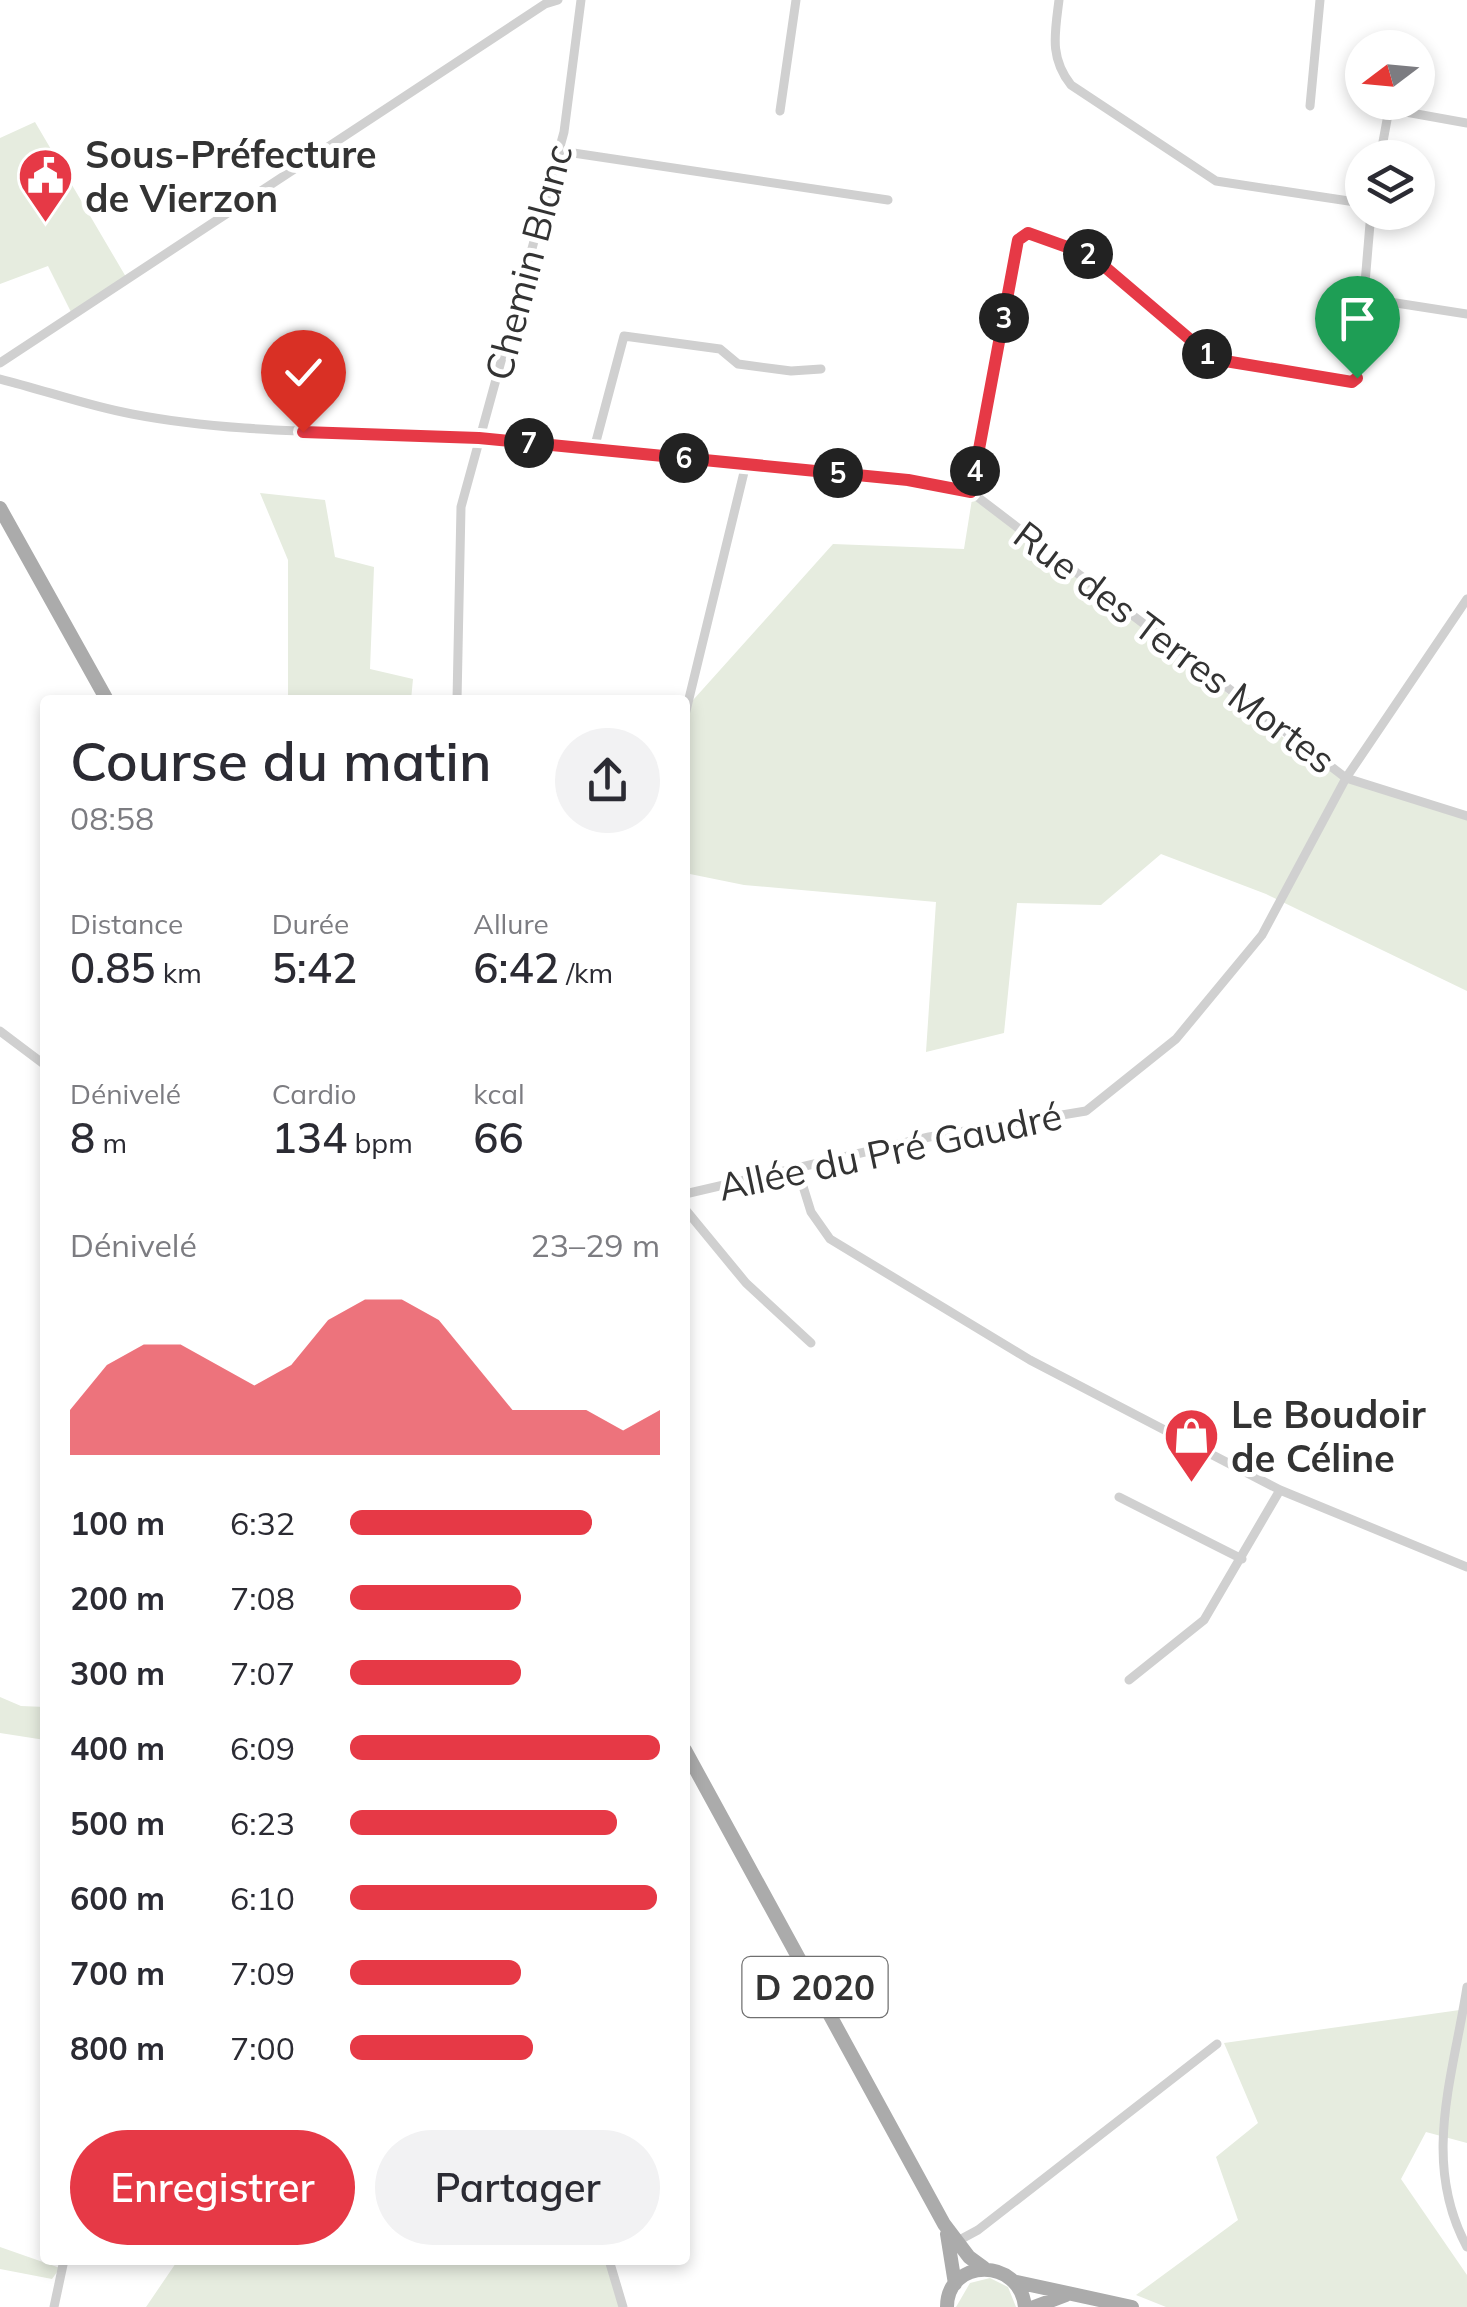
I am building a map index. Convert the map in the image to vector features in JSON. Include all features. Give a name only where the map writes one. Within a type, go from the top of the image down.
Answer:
[{"type":"main road","points":[[0,508],[104,695]]},
{"type":"main road","name":"D 2020","points":[[690,1759],[954,2243],[984,2268]]},
{"type":"main road","name":"D 2020","points":[[954,2243],[955,2284]]},
{"type":"main road","points":[[947,2307],[955,2284],[968,2273],[984,2268],[1003,2271],[1017,2282],[1132,2307]]},
{"type":"main road","points":[[1017,2282],[1025,2307]]},
{"type":"main road","points":[[1034,2307],[1057,2296],[1082,2294]]},
{"type":"street","points":[[0,363],[545,4],[558,0]]},
{"type":"street","name":"Chemin Blanc","points":[[457,695],[461,507],[560,151],[581,0]]},
{"type":"street","points":[[780,112],[796,0]]},
{"type":"street","points":[[1060,0],[1053,44],[1056,67],[1087,96],[1216,181],[1345,200]]},
{"type":"street","points":[[1310,106],[1320,0]]},
{"type":"street","points":[[1383,140],[1389,109],[1467,123]]},
{"type":"street","points":[[560,151],[888,200]]},
{"type":"street","points":[[971,492],[1018,240],[1028,233],[1092,256],[1213,359],[1352,382],[1357,378],[1370,230]]},
{"type":"street","points":[[1364,298],[1467,314]]},
{"type":"street","points":[[594,449],[624,336],[720,349],[738,364],[791,371],[821,369]]},
{"type":"street","name":"Rue des Terres Mortes","points":[[0,378],[132,414],[303,432],[479,438],[908,480],[971,492],[1346,778],[1467,816]]},
{"type":"street","points":[[690,695],[746,464]]},
{"type":"street","name":"Allée du Pré Gaudré","points":[[690,1193],[928,1137],[1086,1111],[1176,1040],[1262,936],[1346,778],[1467,599]]},
{"type":"street","points":[[0,1031],[40,1061]]},
{"type":"street","points":[[797,1167],[812,1212],[830,1239],[1030,1360],[1280,1490],[1467,1567]]},
{"type":"street","points":[[690,1215],[746,1283],[811,1343]]},
{"type":"street","points":[[1128,1680],[1204,1620],[1280,1490]]},
{"type":"street","points":[[1118,1497],[1242,1559]]},
{"type":"street","points":[[1467,1987],[1440,2152],[1444,2188],[1467,2247]]},
{"type":"street","points":[[954,2243],[978,2230],[1218,2044]]},
{"type":"street","points":[[54,2307],[63,2265]]},
{"type":"street","points":[[611,2265],[623,2307]]},
{"type":"shaded area","points":[[35,122],[126,277],[72,314],[48,266],[0,284],[0,138]]},
{"type":"shaded area","points":[[260,493],[325,500],[335,557],[374,567],[370,669],[413,679],[411,695],[288,695],[288,560]]},
{"type":"shaded area","points":[[973,493],[1317,764],[1392,796],[1467,816],[1467,991],[1266,894],[1161,854],[1101,905],[1017,903],[1004,1033],[926,1052],[936,902],[744,885],[690,874],[690,703],[833,544],[964,549]]},
{"type":"shaded area","points":[[0,1697],[21,1706],[40,1707],[40,1739],[0,1733]]},
{"type":"shaded area","points":[[1467,2009],[1467,2143],[1426,2132],[1401,2179],[1467,2275],[1467,2307],[1166,2307],[1136,2295],[1238,2220],[1216,2157],[1258,2123],[1224,2043]]},
{"type":"shaded area","points":[[0,2247],[40,2261],[40,2265],[60,2268],[52,2279],[0,2269]]},
{"type":"shaded area","points":[[175,2265],[613,2265],[622,2307],[146,2307]]},
{"type":"shaded area","points":[[990,2278],[1008,2287],[1016,2307],[956,2307],[970,2283]]},
{"type":"place","name":"Sous-Préfecture de Vierzon","points":[[46,225]]},
{"type":"place","name":"Le Boudoir de Céline","points":[[1192,1485]]},
{"type":"route","points":[[303,432],[479,438],[908,480],[971,492],[1018,240],[1028,233],[1092,256],[1213,359],[1352,382],[1357,378]]}]
